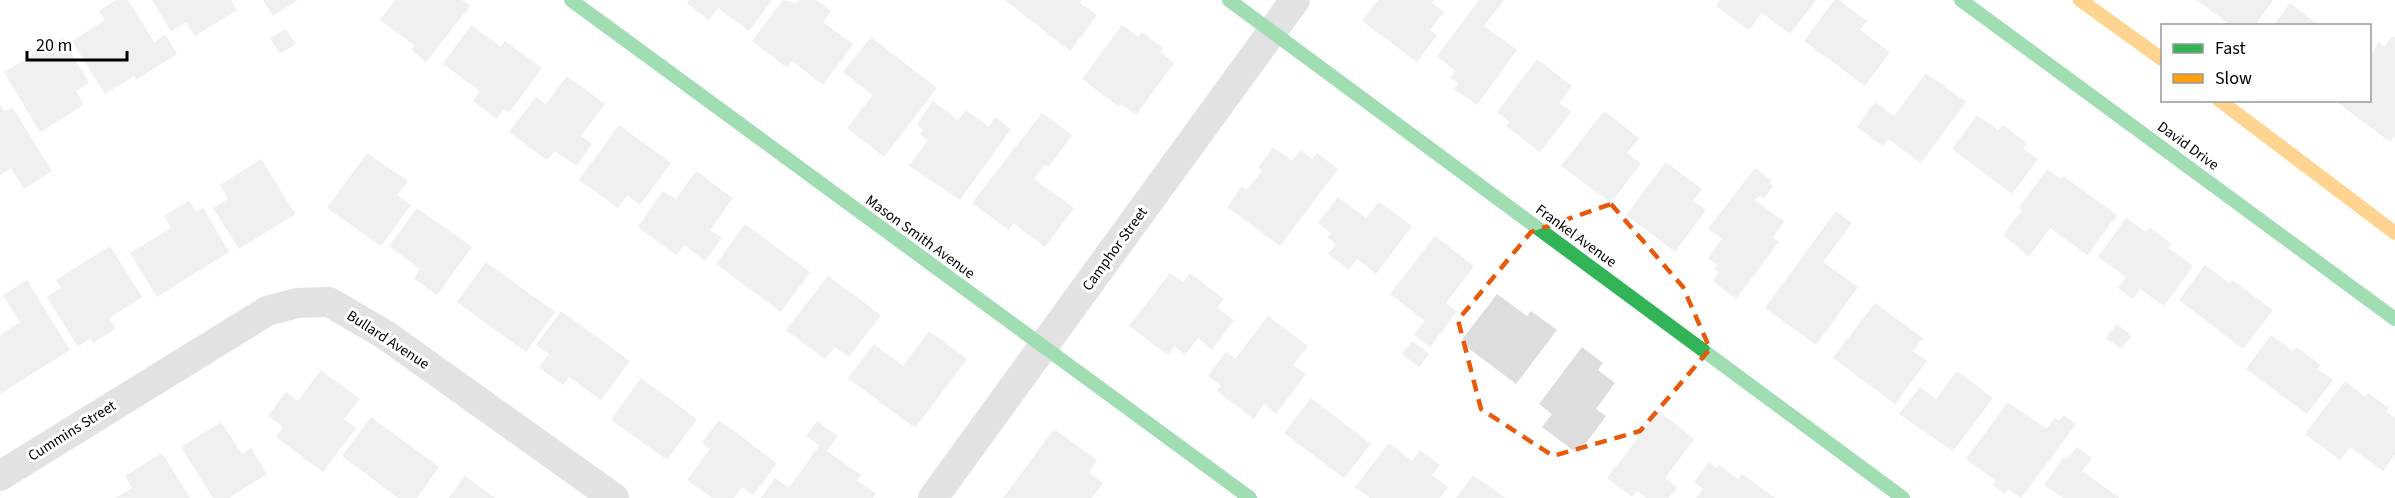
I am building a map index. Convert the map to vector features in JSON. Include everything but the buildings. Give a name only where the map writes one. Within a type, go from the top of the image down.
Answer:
[{"type":"street","name":"Mason Smith Avenue","points":[[572,0],[1250,498]]},
{"type":"street","name":"Frankel Avenue","points":[[1228,0],[1904,498]]},
{"type":"street","name":"Camphor Street","points":[[933,498],[1295,0]]},
{"type":"street","name":"David Drive","points":[[1960,0],[2395,319]]},
{"type":"street","points":[[2080,0],[2161,58]]},
{"type":"street","points":[[2222,102],[2395,233]]},
{"type":"street","name":"Bullard Avenue","points":[[144,386],[267,311],[297,303],[328,302],[384,334],[614,498]]},
{"type":"street","name":"Cummins Street","points":[[0,476],[144,386]]},
{"type":"street","points":[[0,489],[5,498]]},
{"type":"highlighted area","points":[[1611,204],[1683,287],[1710,349],[1640,431],[1553,456],[1481,409],[1458,320],[1531,232]]},
{"type":"traffic: fast","points":[[571,0],[1250,498]]},
{"type":"traffic: fast","points":[[1229,0],[1903,498]]},
{"type":"traffic: fast","points":[[1961,0],[2395,319]]},
{"type":"traffic: slow","points":[[2080,0],[2161,58]]},
{"type":"traffic: slow","points":[[2222,102],[2395,233]]}]
